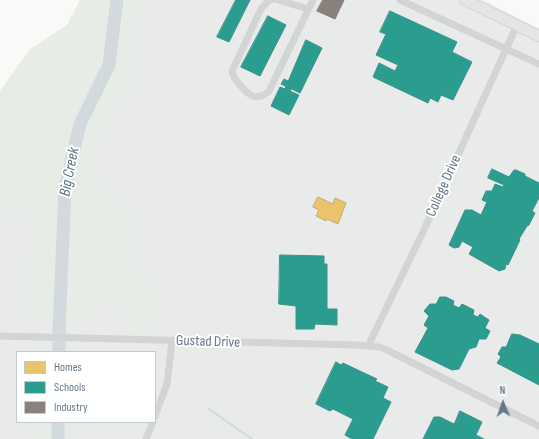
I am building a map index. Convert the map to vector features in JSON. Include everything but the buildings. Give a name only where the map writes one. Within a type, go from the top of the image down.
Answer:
[{"type":"main road","points":[[465,0],[539,36]]},
{"type":"street","points":[[271,0],[269,0],[261,9],[232,71],[236,82],[250,96],[264,96],[269,91],[313,0]]},
{"type":"street","points":[[278,0],[308,9]]},
{"type":"street","points":[[400,0],[539,64]]},
{"type":"street","name":"College Drive","points":[[368,346],[422,234],[517,25]]},
{"type":"street","name":"Gustad Drive","points":[[0,336],[379,347],[539,426]]},
{"type":"street","points":[[156,413],[167,384],[172,341]]},
{"type":"street","points":[[146,439],[153,423]]},
{"type":"shaded area","points":[[80,0],[142,0],[132,21],[135,81],[101,131],[92,160],[94,183],[135,221],[125,262],[155,290],[153,332],[127,329],[124,300],[103,292],[89,318],[29,319],[28,277],[33,209],[0,215],[0,91],[29,50],[67,25]]},
{"type":"shaded area","points":[[89,0],[483,0],[539,29],[539,439],[0,439],[0,95],[32,66]]},
{"type":"shaded area","points":[[48,345],[77,345],[83,351],[37,351],[41,347]]},
{"type":"shaded area","points":[[39,423],[73,423],[74,439],[36,439]]},
{"type":"waterway","name":"Big Creek","points":[[59,351],[65,189],[80,124],[109,65],[117,0]]},
{"type":"waterway","points":[[209,409],[252,439]]},
{"type":"waterway","name":"Big Creek","points":[[58,423],[58,439]]}]
